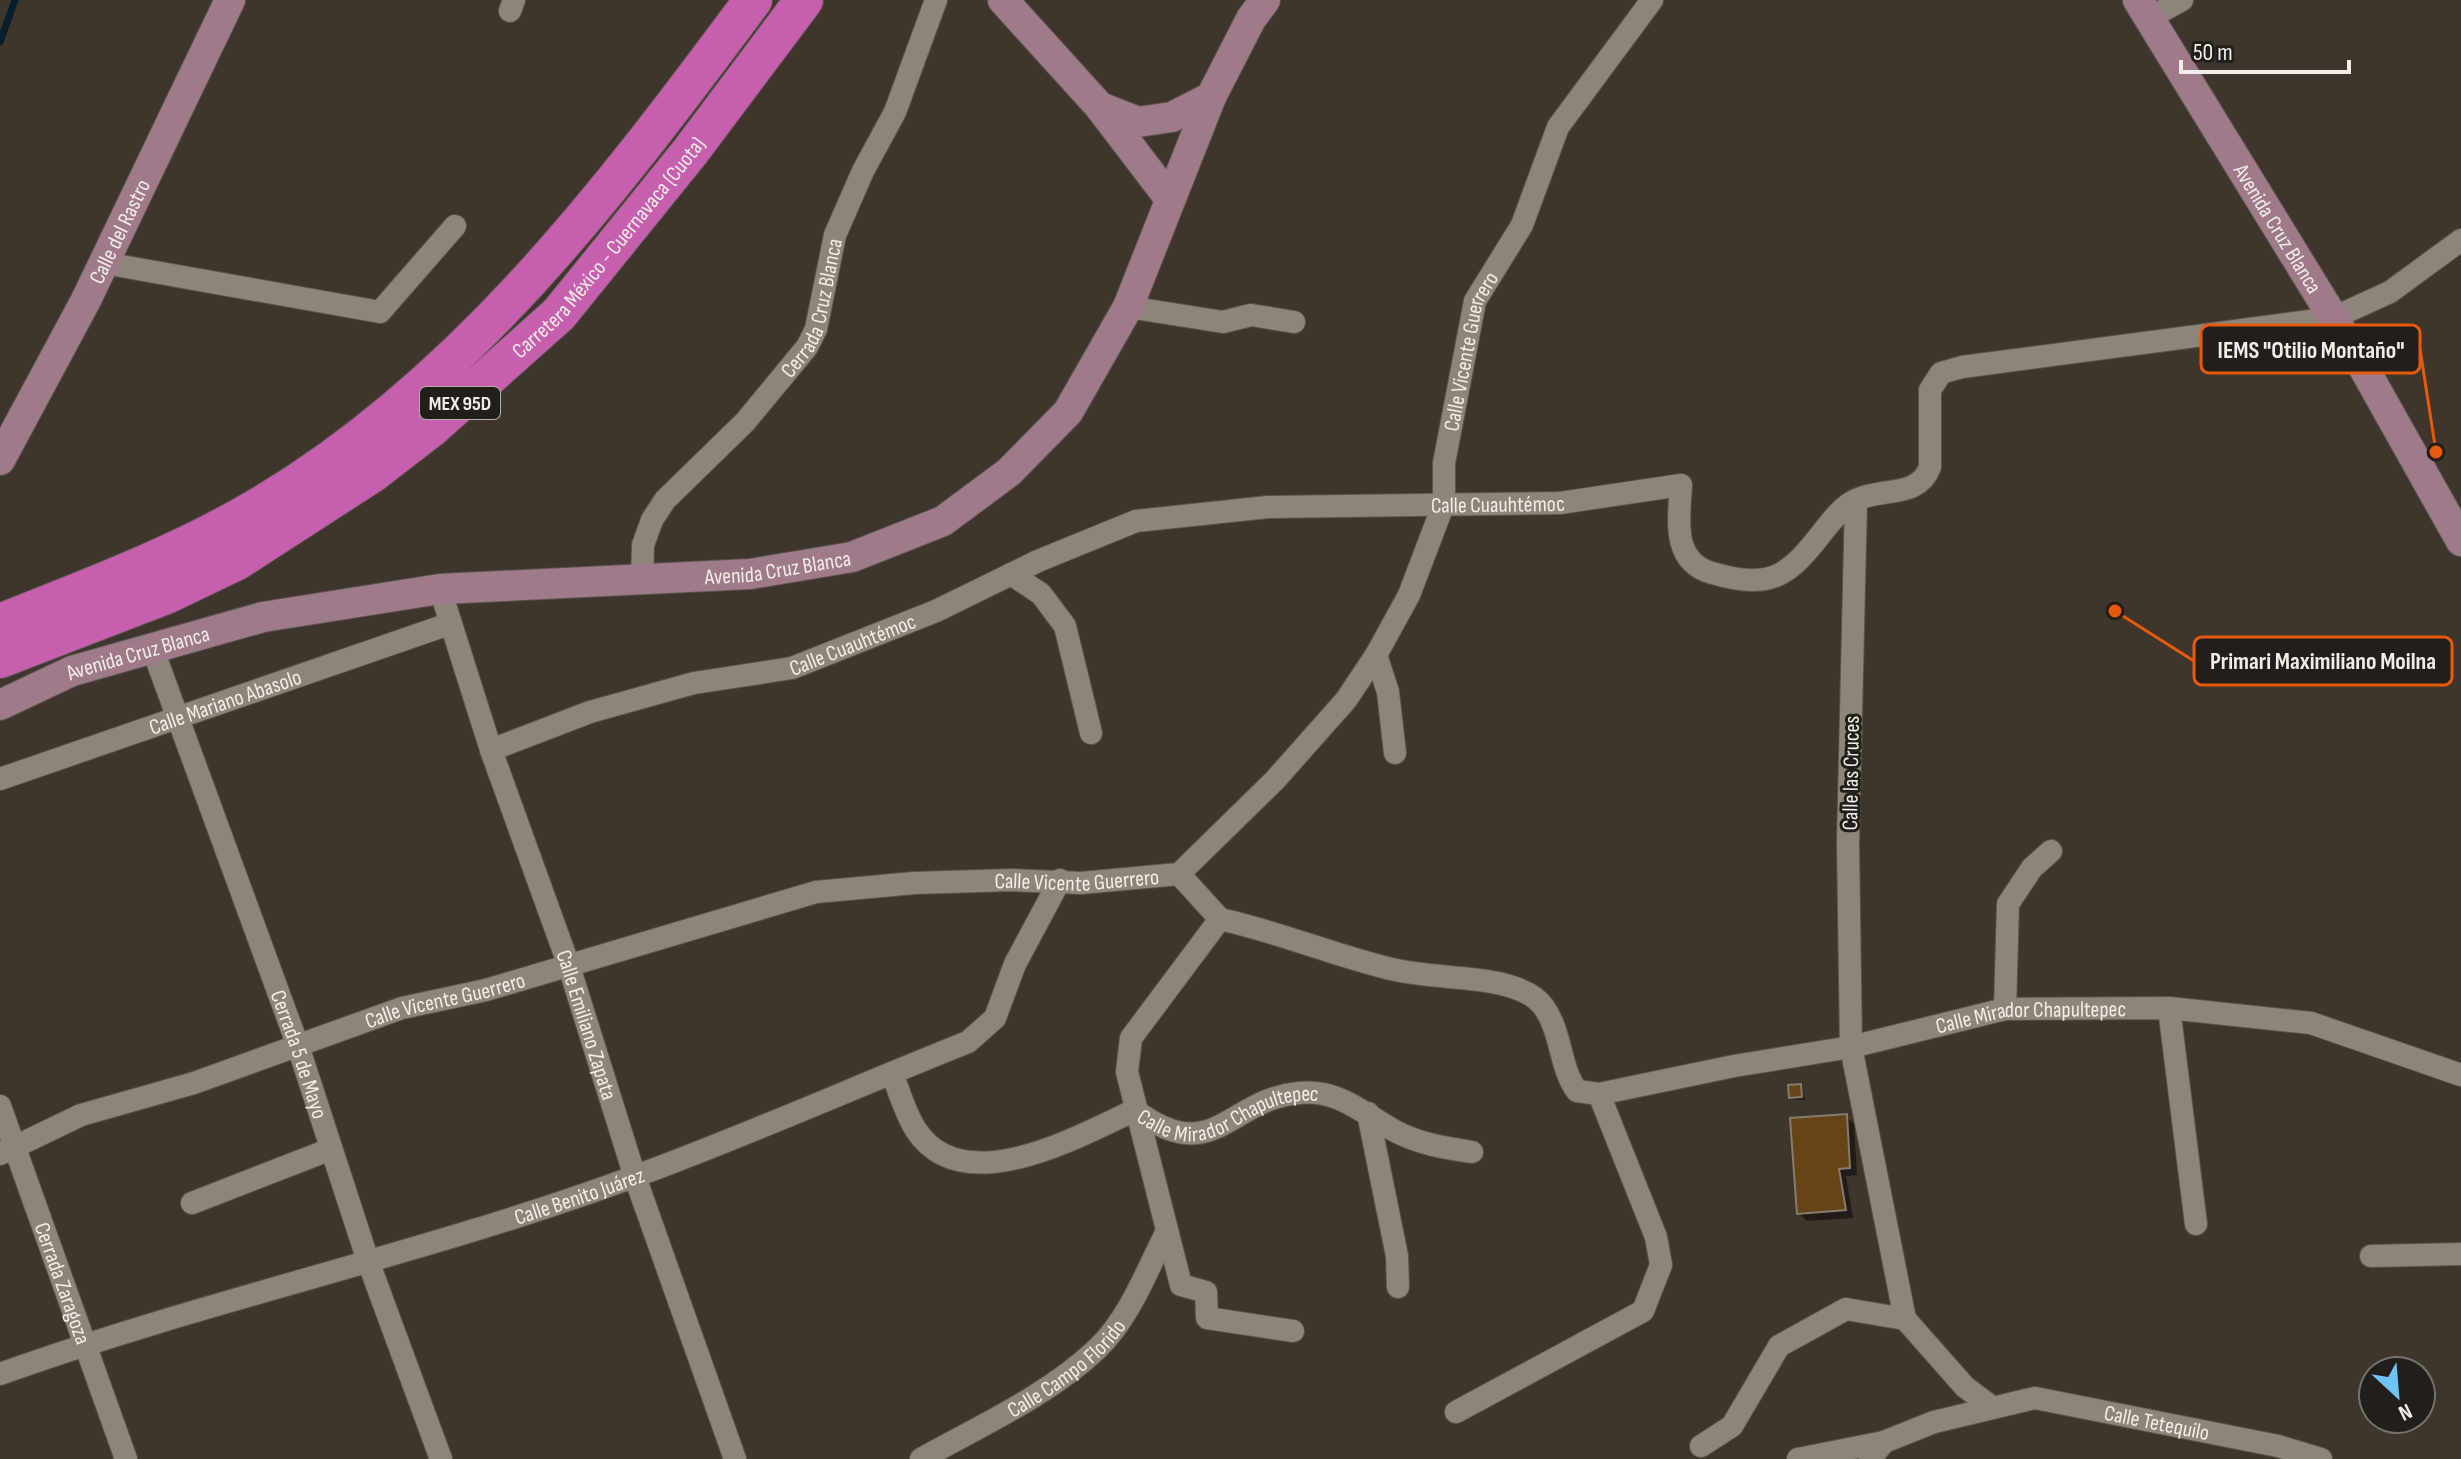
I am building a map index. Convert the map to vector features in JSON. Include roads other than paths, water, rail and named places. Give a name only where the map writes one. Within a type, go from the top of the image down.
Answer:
[{"type":"highway","name":"Carretera México - Cuernavaca (Cuota)","points":[[0,623],[178,549],[254,509],[324,463],[407,399],[471,342],[526,285],[678,101],[753,0]]},
{"type":"highway","name":"Carretera México - Cuernavaca (Cuota)","points":[[0,659],[166,595],[237,561],[373,473],[430,429],[559,314],[690,152],[804,0]]},
{"type":"main road","name":"Calle del Rastro","points":[[0,460],[104,263],[230,0]]},
{"type":"main road","points":[[1003,0],[1099,106],[1170,199]]},
{"type":"main road","name":"Avenida Cruz Blanca","points":[[0,705],[72,671],[263,617],[440,589],[750,574],[852,557],[943,521],[1009,472],[1068,412],[1128,307],[1211,97],[1251,19],[1265,0]]},
{"type":"main road","name":"Avenida Cruz Blanca","points":[[2144,9],[2333,318],[2461,541]]},
{"type":"main road","points":[[1099,106],[1138,122],[1172,117],[1211,97]]},
{"type":"street","name":"Cerrada Cruz Blanca","points":[[642,581],[643,545],[652,520],[665,500],[745,422],[807,347],[816,329],[835,235],[863,171],[895,112],[936,0]]},
{"type":"street","name":"Calle Vicente Guerrero","points":[[7,1151],[81,1115],[194,1083],[402,1008],[486,990],[568,963],[816,892],[914,883],[1060,880],[1081,883],[1179,874],[1275,780],[1346,700],[1376,655],[1409,595],[1444,503],[1444,463],[1475,301],[1522,225],[1558,127],[1652,0]]},
{"type":"street","points":[[2144,9],[2182,0]]},
{"type":"street","points":[[104,263],[380,312],[455,226]]},
{"type":"street","points":[[2333,318],[2390,292],[2461,240]]},
{"type":"street","points":[[1128,307],[1223,322],[1251,315],[1294,322]]},
{"type":"street","name":"Calle Cuauhtémoc","points":[[491,750],[590,712],[694,683],[792,668],[936,611],[1011,574],[1136,521],[1268,507],[1560,503],[1681,485],[1679,535],[1686,558],[1698,569],[1743,582],[1770,581],[1790,570],[1834,518],[1856,500],[1915,487],[1925,479],[1930,467],[1930,390],[1941,373],[1977,364],[2333,318]]},
{"type":"street","name":"Calle las Cruces","points":[[1856,500],[1848,843],[1851,1047],[1905,1319]]},
{"type":"street","points":[[1011,574],[1041,594],[1065,626],[1091,733]]},
{"type":"street","name":"Calle Emiliano Zapata","points":[[440,589],[491,750],[568,963],[635,1177],[735,1459]]},
{"type":"street","name":"Calle Mariano Abasolo","points":[[0,779],[449,624]]},
{"type":"street","name":"Cerrada 5 de Mayo","points":[[153,650],[298,1046],[368,1261],[441,1459]]},
{"type":"street","points":[[1376,655],[1388,692],[1395,753]]},
{"type":"street","points":[[2005,1009],[2008,904],[2032,868],[2051,851]]},
{"type":"street","points":[[1179,874],[1220,919],[1268,929],[1391,969],[1482,980],[1513,987],[1542,1004],[1562,1047],[1569,1080],[1577,1091],[1599,1094],[1656,1237],[1661,1265],[1643,1311],[1456,1412]]},
{"type":"street","name":"Calle Benito Juárez","points":[[0,1374],[83,1344],[368,1261],[635,1177],[968,1042],[995,1018],[1015,964],[1060,880]]},
{"type":"street","points":[[1220,919],[1131,1038],[1127,1072],[1181,1285],[1206,1292],[1207,1318],[1293,1331]]},
{"type":"street","points":[[2169,1008],[2196,1224]]},
{"type":"street","name":"Calle Mirador Chapultepec","points":[[1599,1094],[1734,1066],[1851,1047],[2005,1009],[2169,1008],[2311,1023],[2461,1075]]},
{"type":"street","name":"Calle Mirador Chapultepec","points":[[892,1073],[915,1129],[931,1147],[980,1164],[1012,1161],[1135,1110],[1159,1127],[1179,1134],[1213,1131],[1262,1104],[1299,1093],[1326,1094],[1353,1102],[1396,1132],[1434,1145],[1472,1152]]},
{"type":"street","name":"Cerrada Zaragoza","points":[[0,1106],[7,1151],[126,1459]]},
{"type":"street","points":[[1368,1113],[1397,1256],[1398,1287]]},
{"type":"street","points":[[192,1203],[331,1149]]},
{"type":"street","name":"Calle Campo Florido","points":[[921,1459],[958,1450],[1060,1379],[1099,1346],[1131,1302],[1167,1231]]},
{"type":"street","points":[[2371,1256],[2461,1254]]},
{"type":"street","points":[[1701,1446],[1732,1426],[1779,1346],[1846,1309],[1905,1319],[1965,1387],[1992,1407]]},
{"type":"street","name":"Calle Tetequilo","points":[[1992,1407],[2035,1398],[2278,1446],[2321,1459]]},
{"type":"street","points":[[1798,1459],[1877,1451],[1934,1422],[1992,1407]]},
{"type":"waterway","points":[[0,42],[15,0]]},
{"type":"place","name":"IEMS \"Otilio Montaño\"","points":[[2436,452]]},
{"type":"place","name":"Primari Maximiliano Moilna","points":[[2115,611]]}]
